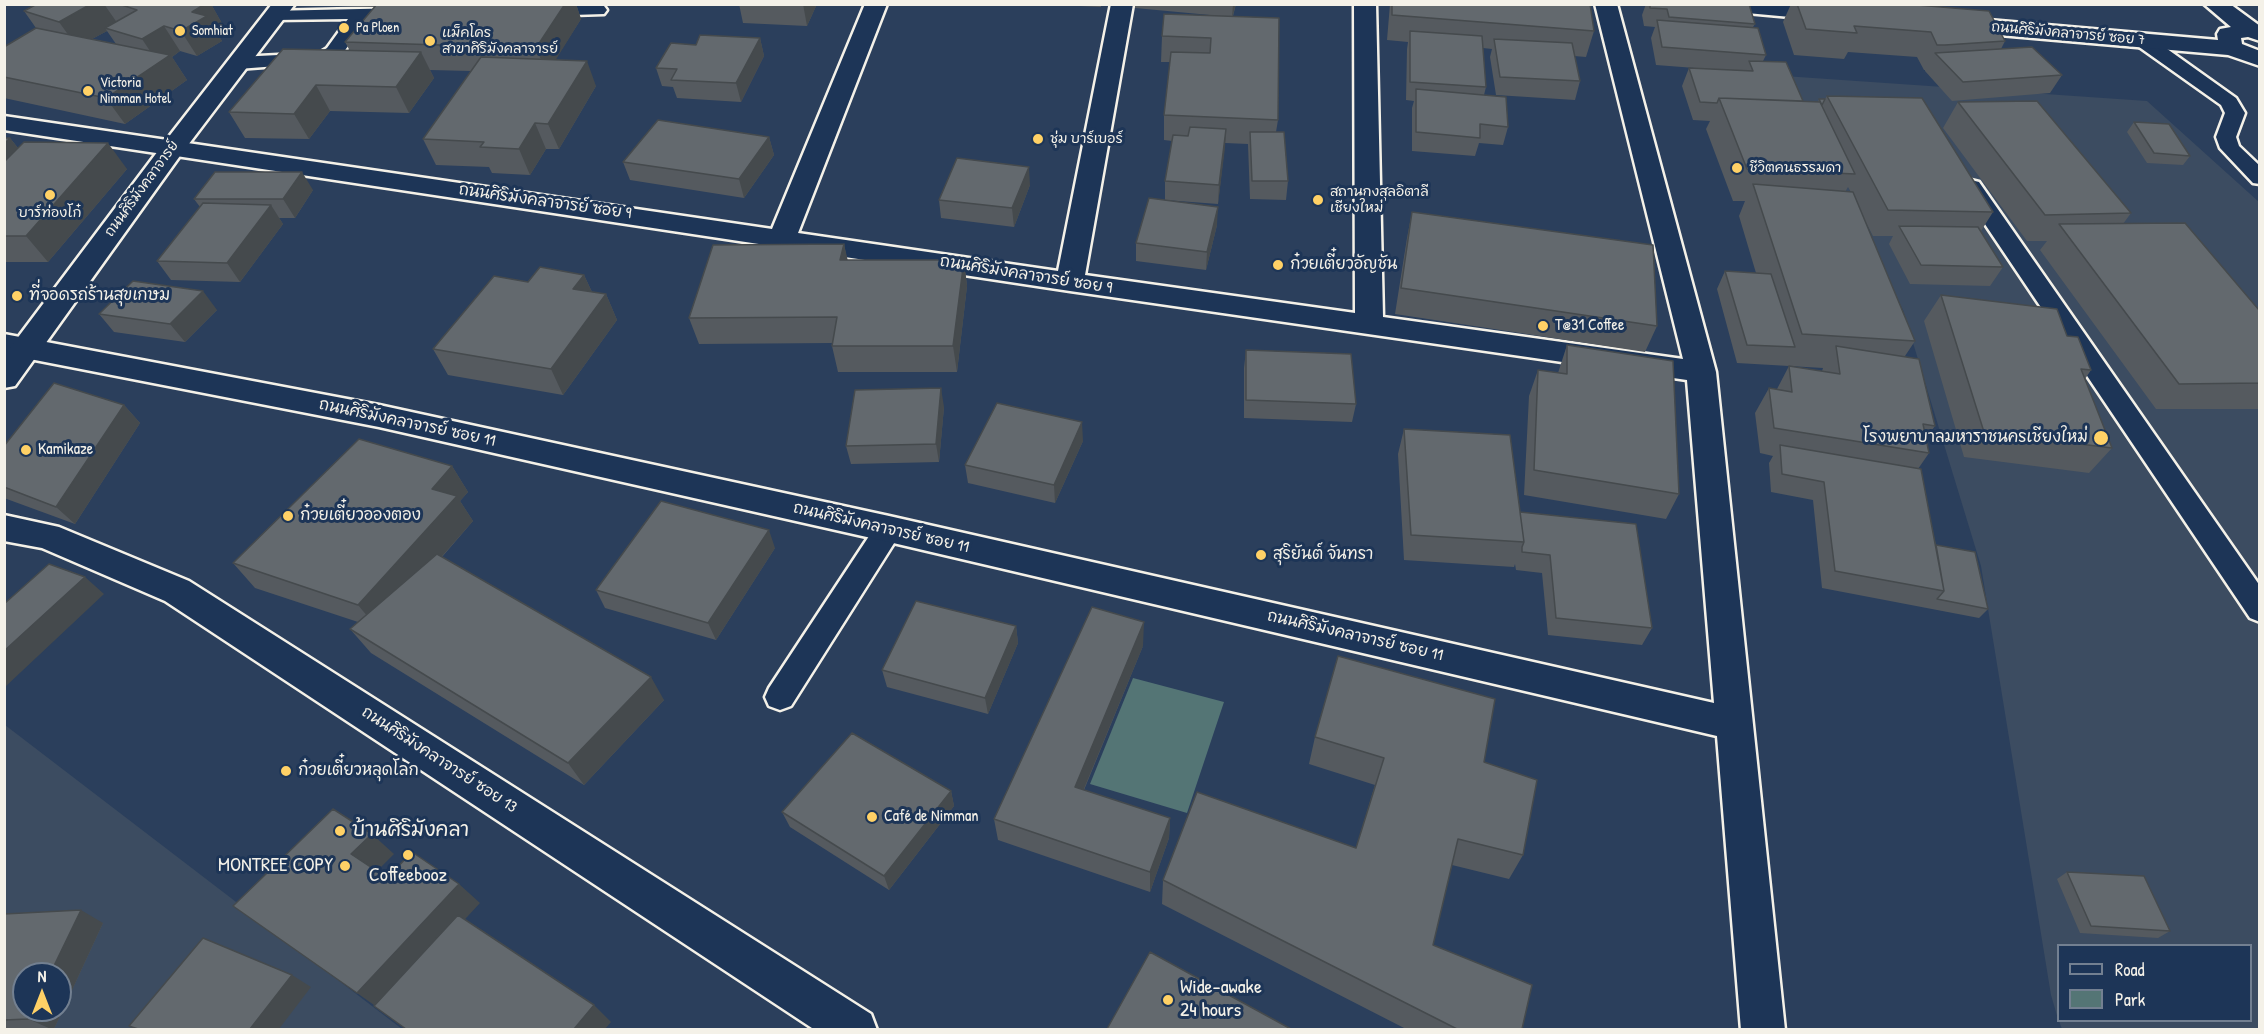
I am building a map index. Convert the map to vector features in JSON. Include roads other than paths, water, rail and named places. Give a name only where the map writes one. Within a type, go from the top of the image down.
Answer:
[{"type":"street","points":[[782,238],[876,4]]},
{"type":"street","points":[[1070,282],[1122,4]]},
{"type":"street","points":[[1365,4],[1369,325]]},
{"type":"street","points":[[1606,4],[1701,372],[1762,1029]]},
{"type":"street","points":[[1725,4],[1856,16]]},
{"type":"street","points":[[2215,4],[2254,32]]},
{"type":"street","name":"ถนนศิริมังคลาจารย์","points":[[4,378],[15,346],[280,10]]},
{"type":"street","name":"ถนนศิริมังคลาจารย์ ซอย 7","points":[[1927,22],[2232,48],[2259,59]]},
{"type":"street","points":[[2232,48],[2228,34],[2254,32]]},
{"type":"street","name":"ถนนศิริมังคลาจารย์ ซอย 9","points":[[4,123],[1070,282],[1701,372]]},
{"type":"street","name":"ถนนศิริมังคลาจารย์ ซอย 11","points":[[15,346],[379,416],[889,529],[1734,724]]},
{"type":"street","name":"ถนนศิริมังคลาจารย์ ซอย 13","points":[[4,528],[47,536],[177,591],[855,1029]]},
{"type":"lane","points":[[280,10],[362,13],[421,12]]},
{"type":"lane","points":[[527,11],[598,10]]},
{"type":"lane","points":[[238,63],[323,58],[334,52],[362,13]]},
{"type":"lane","points":[[2142,40],[2229,102],[2235,113],[2226,137],[2230,148],[2259,178]]},
{"type":"lane","points":[[1960,171],[2259,610]]},
{"type":"lane","points":[[780,697],[889,529]]},
{"type":"place","name":"Pa Ploen","points":[[344,28]]},
{"type":"place","name":"Somhiat","points":[[180,31]]},
{"type":"place","name":"แม็คโคร สาขาศิริมังคลาจารย์","points":[[430,41]]},
{"type":"place","name":"Victoria Nimman Hotel","points":[[88,91]]},
{"type":"place","name":"ชุ่ม บาร์เบอร์","points":[[1038,139]]},
{"type":"place","name":"ชีวิตคนธรรมดา","points":[[1737,168]]},
{"type":"place","name":"บาร์ท่องโก๋","points":[[50,195]]},
{"type":"place","name":"สถานกงสุลอิตาลี เชียงใหม่","points":[[1318,200]]},
{"type":"place","name":"ก๋วยเตี๋ยวอัญชัน","points":[[1278,265]]},
{"type":"place","name":"ที่จอดรถร้านสุขเกษม","points":[[17,296]]},
{"type":"place","name":"T@31 Coffee","points":[[1543,326]]},
{"type":"place","name":"โรงพยาบาลมหาราชนครเชียงใหม่","points":[[2101,438]]},
{"type":"place","name":"Kamikaze","points":[[26,450]]},
{"type":"place","name":"ก๋วยเตี๋ยวอองตอง","points":[[288,516]]},
{"type":"place","name":"สุริยันต์ จันทรา","points":[[1261,555]]},
{"type":"place","name":"ก๋วยเตี๋ยวหลุดโลก","points":[[286,771]]},
{"type":"place","name":"Café de Nimman","points":[[872,817]]},
{"type":"place","name":"บ้านศิริมังคลา","points":[[340,831]]},
{"type":"place","name":"Coffeebooz","points":[[408,855]]},
{"type":"place","name":"MONTREE COPY","points":[[345,866]]},
{"type":"place","name":"Wide-awake 24 hours","points":[[1168,1000]]}]
